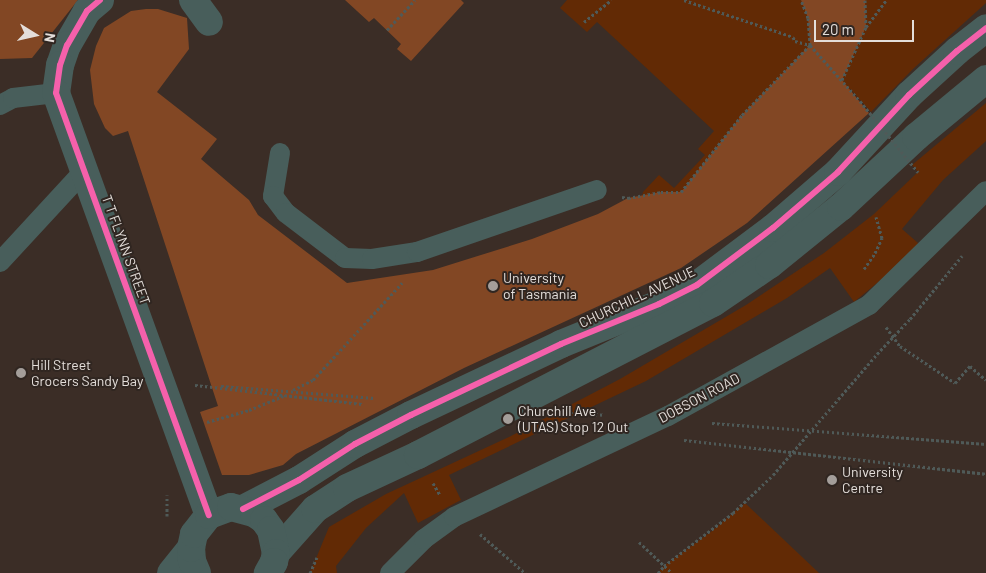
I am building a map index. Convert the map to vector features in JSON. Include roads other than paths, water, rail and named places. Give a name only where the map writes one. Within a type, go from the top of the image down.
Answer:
[{"type":"street","name":"T T FLYNN STREET","points":[[100,0],[87,11],[67,45],[60,65],[56,93],[209,515]]},
{"type":"street","points":[[193,0],[209,22]]},
{"type":"street","name":"CHURCHILL AVENUE","points":[[209,515],[231,507],[243,508],[299,480],[355,444],[411,415],[561,344],[659,304],[697,285],[773,228],[838,172],[909,95],[957,51],[986,28]]},
{"type":"street","points":[[272,563],[315,509],[346,488],[418,455],[712,303],[769,264],[841,207],[943,113],[986,79]]},
{"type":"street","points":[[243,508],[264,520],[271,530],[272,563]]},
{"type":"street","points":[[171,573],[194,561],[194,534],[209,515]]},
{"type":"lane","points":[[0,105],[13,98],[56,93]]},
{"type":"lane","points":[[280,153],[273,196],[286,213],[345,258],[372,259],[424,250],[597,190]]},
{"type":"lane","points":[[0,262],[84,172]]},
{"type":"lane","name":"DOBSON ROAD","points":[[390,573],[424,539],[454,517],[668,416],[870,305],[986,191]]},
{"type":"place","name":"University of Tasmania","points":[[493,286]]},
{"type":"place","name":"Hill Street Grocers Sandy Bay","points":[[21,373]]},
{"type":"place","name":"Churchill Ave (UTAS) Stop 12 Out","points":[[508,419]]},
{"type":"place","name":"University Centre","points":[[832,480]]}]
